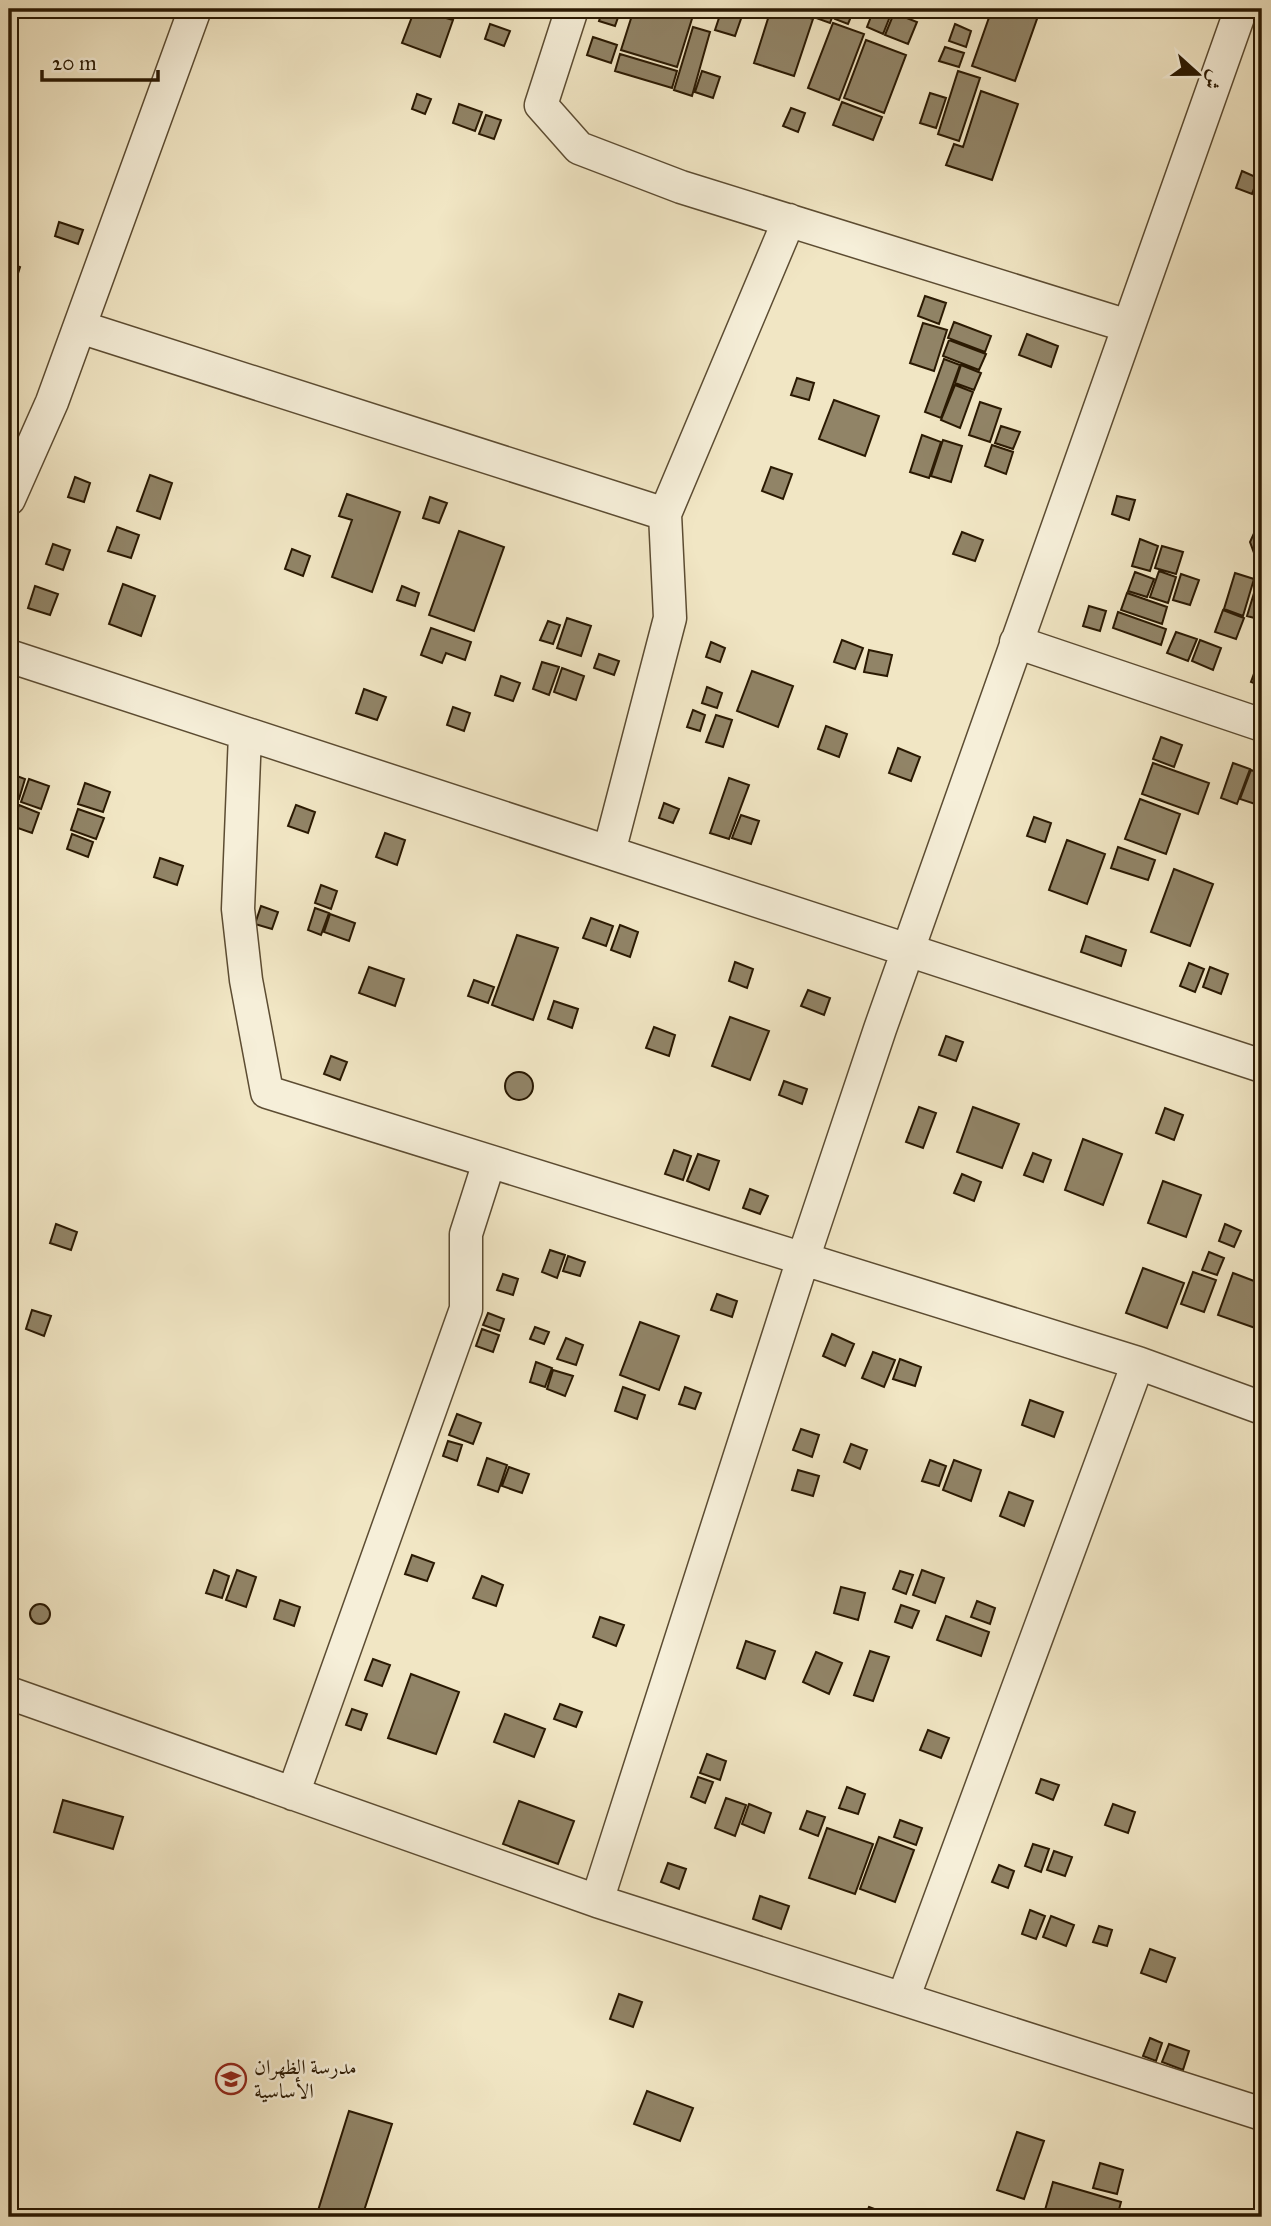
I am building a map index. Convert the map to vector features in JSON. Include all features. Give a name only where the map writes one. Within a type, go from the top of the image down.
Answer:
[{"type":"street","points":[[9,499],[52,402],[195,9]]},
{"type":"street","points":[[572,9],[541,105],[579,148],[681,187],[1128,326]]},
{"type":"street","points":[[597,1901],[803,1259],[908,949],[1241,9]]},
{"type":"street","points":[[609,852],[670,618],[665,514],[789,220]]},
{"type":"street","points":[[80,327],[665,514]]},
{"type":"street","points":[[1016,642],[1262,725]]},
{"type":"street","points":[[9,656],[1262,1066]]},
{"type":"street","points":[[246,734],[238,909],[246,980],[267,1092],[1138,1363],[1262,1408]]},
{"type":"street","points":[[293,1794],[466,1309],[466,1234],[489,1162]]},
{"type":"street","points":[[903,1999],[1138,1363]]},
{"type":"street","points":[[9,1693],[597,1901],[1262,2114]]},
{"type":"building","points":[[415,9],[453,20],[440,57],[402,43]]},
{"type":"building","points":[[603,9],[621,9],[615,26],[599,21]]},
{"type":"building","points":[[634,9],[695,9],[677,67],[621,50]]},
{"type":"building","points":[[722,9],[743,13],[735,36],[715,30]]},
{"type":"building","points":[[771,9],[782,9],[813,19],[794,76],[754,63]]},
{"type":"building","points":[[820,9],[835,9],[830,23],[816,18]]},
{"type":"building","points":[[839,9],[853,12],[848,24],[835,19]]},
{"type":"building","points":[[874,9],[893,9],[883,34],[867,27]]},
{"type":"building","points":[[992,9],[1018,9],[1038,16],[1015,81],[972,66]]},
{"type":"building","points":[[894,13],[917,22],[908,44],[885,35]]},
{"type":"building","points":[[833,23],[864,34],[839,100],[808,88]]},
{"type":"building","points":[[490,24],[510,31],[504,46],[485,39]]},
{"type":"building","points":[[955,24],[971,31],[966,47],[949,41]]},
{"type":"building","points":[[693,27],[710,32],[692,96],[674,90]]},
{"type":"building","points":[[593,37],[617,45],[611,63],[587,55]]},
{"type":"building","points":[[866,40],[906,55],[884,113],[844,98]]},
{"type":"building","points":[[945,47],[964,53],[959,67],[939,61]]},
{"type":"building","points":[[620,54],[677,71],[672,88],[615,71]]},
{"type":"building","points":[[702,71],[720,77],[713,98],[695,92]]},
{"type":"building","points":[[958,71],[980,78],[959,141],[938,134]]},
{"type":"building","points":[[981,91],[1018,104],[992,180],[946,165],[954,144],[963,147]]},
{"type":"building","points":[[930,93],[946,98],[936,128],[920,123]]},
{"type":"building","points":[[417,94],[431,99],[425,114],[412,109]]},
{"type":"building","points":[[842,102],[882,117],[873,140],[833,125]]},
{"type":"building","points":[[459,104],[482,112],[475,131],[453,123]]},
{"type":"building","points":[[791,108],[805,113],[798,132],[783,126]]},
{"type":"building","points":[[486,115],[501,120],[494,139],[479,134]]},
{"type":"building","points":[[1242,171],[1258,178],[1252,194],[1236,188]]},
{"type":"building","points":[[59,222],[83,230],[78,244],[55,236]]},
{"type":"building","points":[[9,263],[20,267],[14,286],[9,284]]},
{"type":"building","points":[[925,296],[946,303],[939,324],[918,316]]},
{"type":"building","points":[[954,322],[991,336],[985,352],[948,338]]},
{"type":"building","points":[[923,323],[947,330],[934,371],[910,363]]},
{"type":"building","points":[[1027,334],[1058,346],[1051,367],[1019,355]]},
{"type":"building","points":[[949,340],[986,354],[979,370],[943,356]]},
{"type":"building","points":[[944,359],[960,365],[941,418],[925,412]]},
{"type":"building","points":[[961,365],[981,373],[974,390],[955,383]]},
{"type":"building","points":[[797,378],[814,383],[809,400],[791,395]]},
{"type":"building","points":[[955,385],[973,392],[960,428],[941,420]]},
{"type":"building","points":[[834,400],[879,416],[865,456],[819,439]]},
{"type":"building","points":[[980,402],[1001,409],[990,442],[969,435]]},
{"type":"building","points":[[1001,426],[1020,432],[1013,449],[995,443]]},
{"type":"building","points":[[922,435],[941,442],[929,478],[910,472]]},
{"type":"building","points":[[943,440],[962,446],[951,482],[931,476]]},
{"type":"building","points":[[992,445],[1013,452],[1006,474],[985,466]]},
{"type":"building","points":[[771,467],[792,474],[783,499],[762,491]]},
{"type":"building","points":[[150,475],[172,483],[160,519],[137,511]]},
{"type":"building","points":[[75,477],[90,483],[84,502],[68,497]]},
{"type":"building","points":[[347,494],[400,512],[372,592],[332,577],[352,520],[339,516]]},
{"type":"building","points":[[1117,496],[1135,500],[1129,520],[1112,514]]},
{"type":"building","points":[[430,497],[447,503],[439,523],[423,518]]},
{"type":"building","points":[[1262,525],[1262,559],[1254,553],[1250,542],[1255,531]]},
{"type":"building","points":[[117,527],[139,535],[131,558],[108,551]]},
{"type":"building","points":[[459,531],[504,547],[474,631],[429,615]]},
{"type":"building","points":[[962,532],[983,540],[975,561],[953,554]]},
{"type":"building","points":[[1140,539],[1158,546],[1150,571],[1132,566]]},
{"type":"building","points":[[53,544],[70,550],[63,570],[46,564]]},
{"type":"building","points":[[1162,546],[1183,552],[1176,574],[1155,568]]},
{"type":"building","points":[[292,549],[310,556],[303,576],[285,569]]},
{"type":"building","points":[[1159,571],[1176,577],[1168,603],[1150,597]]},
{"type":"building","points":[[1135,572],[1154,579],[1147,597],[1128,591]]},
{"type":"building","points":[[1235,573],[1254,579],[1243,616],[1224,609]]},
{"type":"building","points":[[1181,574],[1199,580],[1190,605],[1173,600]]},
{"type":"building","points":[[1258,580],[1262,581],[1262,620],[1247,616]]},
{"type":"building","points":[[123,584],[155,596],[141,636],[109,624]]},
{"type":"building","points":[[35,586],[58,594],[50,615],[28,608]]},
{"type":"building","points":[[402,586],[419,593],[415,606],[397,600]]},
{"type":"building","points":[[1127,593],[1167,607],[1162,624],[1121,610]]},
{"type":"building","points":[[1089,606],[1106,611],[1100,631],[1083,626]]},
{"type":"building","points":[[1223,610],[1244,618],[1236,639],[1215,632]]},
{"type":"building","points":[[1118,612],[1166,629],[1161,645],[1113,628]]},
{"type":"building","points":[[567,618],[591,626],[581,656],[557,648]]},
{"type":"building","points":[[548,621],[560,625],[553,644],[540,640]]},
{"type":"building","points":[[431,628],[471,642],[465,660],[446,653],[442,663],[421,655]]},
{"type":"building","points":[[1176,632],[1197,639],[1188,661],[1167,653]]},
{"type":"building","points":[[842,640],[863,648],[855,669],[834,662]]},
{"type":"building","points":[[1200,640],[1221,648],[1213,670],[1192,661]]},
{"type":"building","points":[[711,642],[725,648],[720,662],[706,657]]},
{"type":"building","points":[[869,650],[892,655],[887,676],[864,672]]},
{"type":"building","points":[[599,654],[619,661],[614,675],[594,668]]},
{"type":"building","points":[[1259,660],[1262,661],[1262,686],[1251,682]]},
{"type":"building","points":[[542,662],[559,667],[549,695],[533,689]]},
{"type":"building","points":[[562,668],[584,676],[576,700],[554,692]]},
{"type":"building","points":[[752,671],[793,686],[778,727],[737,711]]},
{"type":"building","points":[[501,676],[520,683],[513,701],[495,695]]},
{"type":"building","points":[[707,687],[722,693],[717,708],[702,703]]},
{"type":"building","points":[[364,689],[386,697],[377,720],[356,713]]},
{"type":"building","points":[[453,707],[470,713],[464,731],[447,725]]},
{"type":"building","points":[[693,710],[705,715],[700,731],[687,727]]},
{"type":"building","points":[[716,715],[732,720],[723,747],[706,742]]},
{"type":"building","points":[[826,726],[847,734],[839,757],[818,749]]},
{"type":"building","points":[[1161,737],[1182,745],[1174,767],[1153,759]]},
{"type":"building","points":[[898,748],[920,757],[911,781],[889,773]]},
{"type":"building","points":[[1153,763],[1209,783],[1198,814],[1142,794]]},
{"type":"building","points":[[1233,763],[1250,769],[1237,804],[1221,798]]},
{"type":"building","points":[[1251,770],[1262,774],[1262,792],[1258,805],[1240,799]]},
{"type":"building","points":[[9,773],[25,779],[19,799],[9,795]]},
{"type":"building","points":[[729,778],[749,785],[729,839],[710,833]]},
{"type":"building","points":[[29,779],[49,786],[41,809],[21,802]]},
{"type":"building","points":[[85,783],[110,792],[103,812],[78,804]]},
{"type":"building","points":[[9,799],[17,802],[10,824],[9,824]]},
{"type":"building","points":[[1140,799],[1180,814],[1166,854],[1125,839]]},
{"type":"building","points":[[664,803],[679,809],[673,823],[659,818]]},
{"type":"building","points":[[19,805],[39,813],[32,833],[12,826]]},
{"type":"building","points":[[296,805],[315,812],[308,833],[288,826]]},
{"type":"building","points":[[78,809],[104,818],[96,839],[71,830]]},
{"type":"building","points":[[741,815],[759,821],[751,844],[732,838]]},
{"type":"building","points":[[1034,817],[1051,823],[1045,842],[1027,836]]},
{"type":"building","points":[[385,833],[405,840],[397,865],[376,857]]},
{"type":"building","points":[[72,834],[93,842],[88,857],[67,849]]},
{"type":"building","points":[[1067,840],[1105,854],[1087,904],[1049,890]]},
{"type":"building","points":[[1118,847],[1155,860],[1148,880],[1111,868]]},
{"type":"building","points":[[160,858],[183,866],[177,885],[154,877]]},
{"type":"building","points":[[1174,869],[1213,884],[1190,946],[1151,932]]},
{"type":"building","points":[[321,885],[337,891],[331,909],[315,903]]},
{"type":"building","points":[[261,906],[278,912],[272,929],[255,924]]},
{"type":"building","points":[[315,908],[329,913],[321,935],[308,930]]},
{"type":"building","points":[[330,914],[355,923],[349,941],[324,932]]},
{"type":"building","points":[[591,918],[613,926],[606,946],[583,938]]},
{"type":"building","points":[[620,925],[638,932],[630,957],[611,950]]},
{"type":"building","points":[[517,935],[558,948],[533,1020],[492,1005]]},
{"type":"building","points":[[1086,936],[1126,950],[1121,966],[1081,952]]},
{"type":"building","points":[[735,962],[753,969],[747,988],[729,981]]},
{"type":"building","points":[[1189,963],[1204,969],[1195,992],[1180,986]]},
{"type":"building","points":[[369,967],[404,979],[395,1006],[359,993]]},
{"type":"building","points":[[1210,967],[1228,974],[1221,994],[1203,987]]},
{"type":"building","points":[[474,980],[494,987],[488,1003],[468,996]]},
{"type":"building","points":[[808,990],[830,998],[824,1015],[801,1006]]},
{"type":"building","points":[[554,1001],[578,1009],[572,1028],[548,1019]]},
{"type":"building","points":[[730,1017],[769,1031],[750,1080],[712,1066]]},
{"type":"building","points":[[654,1027],[675,1035],[669,1056],[646,1048]]},
{"type":"building","points":[[946,1036],[963,1042],[956,1061],[939,1055]]},
{"type":"building","points":[[331,1056],[347,1062],[340,1080],[324,1074]]},
{"type":"building","points":[[519,1072],[529,1076],[533,1086],[529,1096],[519,1100],[509,1096],[505,1086],[509,1076]]},
{"type":"building","points":[[784,1081],[807,1089],[802,1104],[779,1095]]},
{"type":"building","points":[[919,1107],[936,1113],[923,1148],[906,1142]]},
{"type":"building","points":[[973,1107],[1019,1124],[1002,1168],[957,1152]]},
{"type":"building","points":[[1165,1108],[1183,1115],[1174,1140],[1156,1133]]},
{"type":"building","points":[[1083,1139],[1122,1154],[1103,1205],[1065,1190]]},
{"type":"building","points":[[674,1150],[691,1156],[683,1180],[665,1174]]},
{"type":"building","points":[[1033,1153],[1051,1160],[1043,1182],[1024,1175]]},
{"type":"building","points":[[698,1154],[719,1161],[709,1190],[687,1181]]},
{"type":"building","points":[[962,1174],[981,1182],[974,1201],[954,1193]]},
{"type":"building","points":[[1163,1181],[1201,1195],[1186,1237],[1148,1223]]},
{"type":"building","points":[[750,1189],[768,1196],[760,1214],[743,1208]]},
{"type":"building","points":[[56,1224],[77,1232],[71,1250],[50,1243]]},
{"type":"building","points":[[1225,1224],[1241,1231],[1234,1247],[1219,1241]]},
{"type":"building","points":[[550,1250],[565,1255],[557,1278],[542,1272]]},
{"type":"building","points":[[1209,1252],[1224,1258],[1217,1275],[1202,1270]]},
{"type":"building","points":[[568,1256],[585,1262],[580,1276],[563,1271]]},
{"type":"building","points":[[1143,1268],[1184,1283],[1167,1328],[1126,1313]]},
{"type":"building","points":[[1193,1272],[1216,1280],[1204,1312],[1181,1304]]},
{"type":"building","points":[[1233,1273],[1262,1284],[1261,1330],[1218,1315]]},
{"type":"building","points":[[503,1274],[518,1279],[513,1295],[497,1290]]},
{"type":"building","points":[[717,1294],[737,1301],[732,1317],[711,1310]]},
{"type":"building","points":[[32,1310],[51,1316],[44,1336],[26,1329]]},
{"type":"building","points":[[488,1313],[504,1319],[500,1331],[483,1325]]},
{"type":"building","points":[[640,1322],[679,1336],[659,1390],[620,1375]]},
{"type":"building","points":[[535,1327],[549,1332],[544,1344],[530,1339]]},
{"type":"building","points":[[482,1329],[499,1335],[493,1352],[476,1346]]},
{"type":"building","points":[[832,1334],[854,1344],[845,1366],[823,1356]]},
{"type":"building","points":[[566,1338],[583,1345],[576,1365],[557,1359]]},
{"type":"building","points":[[873,1352],[895,1360],[884,1387],[862,1378]]},
{"type":"building","points":[[900,1359],[921,1367],[915,1386],[893,1379]]},
{"type":"building","points":[[536,1362],[552,1368],[545,1387],[530,1382]]},
{"type":"building","points":[[553,1370],[573,1376],[565,1396],[547,1389]]},
{"type":"building","points":[[623,1387],[645,1395],[637,1419],[615,1411]]},
{"type":"building","points":[[685,1387],[701,1393],[695,1409],[679,1404]]},
{"type":"building","points":[[1030,1400],[1063,1412],[1054,1437],[1022,1425]]},
{"type":"building","points":[[457,1414],[481,1423],[473,1444],[449,1435]]},
{"type":"building","points":[[801,1429],[819,1435],[812,1457],[793,1450]]},
{"type":"building","points":[[448,1441],[462,1445],[457,1461],[443,1456]]},
{"type":"building","points":[[851,1444],[867,1450],[860,1469],[844,1462]]},
{"type":"building","points":[[487,1458],[507,1465],[498,1492],[478,1485]]},
{"type":"building","points":[[930,1460],[946,1466],[939,1486],[922,1481]]},
{"type":"building","points":[[954,1460],[981,1470],[971,1501],[943,1490]]},
{"type":"building","points":[[509,1467],[529,1474],[522,1493],[502,1486]]},
{"type":"building","points":[[798,1470],[819,1476],[813,1496],[792,1490]]},
{"type":"building","points":[[1009,1492],[1033,1501],[1024,1526],[1000,1516]]},
{"type":"building","points":[[412,1555],[434,1563],[427,1581],[405,1574]]},
{"type":"building","points":[[214,1570],[229,1576],[222,1598],[206,1593]]},
{"type":"building","points":[[237,1570],[256,1577],[246,1607],[226,1600]]},
{"type":"building","points":[[922,1570],[944,1578],[935,1603],[913,1595]]},
{"type":"building","points":[[900,1571],[913,1575],[906,1594],[893,1589]]},
{"type":"building","points":[[482,1576],[503,1585],[496,1606],[473,1598]]},
{"type":"building","points":[[841,1587],[865,1593],[858,1620],[834,1613]]},
{"type":"building","points":[[280,1600],[300,1607],[294,1626],[274,1619]]},
{"type":"building","points":[[977,1601],[995,1608],[990,1624],[971,1617]]},
{"type":"building","points":[[36,1604],[44,1604],[50,1614],[44,1624],[36,1624],[30,1618],[30,1610]]},
{"type":"building","points":[[901,1605],[919,1611],[912,1628],[895,1622]]},
{"type":"building","points":[[946,1616],[989,1632],[981,1656],[937,1640]]},
{"type":"building","points":[[600,1617],[624,1625],[616,1646],[593,1637]]},
{"type":"building","points":[[746,1641],[775,1651],[765,1679],[737,1668]]},
{"type":"building","points":[[870,1651],[889,1657],[873,1701],[854,1695]]},
{"type":"building","points":[[816,1652],[842,1663],[829,1694],[803,1682]]},
{"type":"building","points":[[373,1659],[390,1665],[382,1686],[365,1680]]},
{"type":"building","points":[[411,1674],[459,1692],[436,1754],[388,1738]]},
{"type":"building","points":[[560,1704],[582,1712],[576,1727],[554,1719]]},
{"type":"building","points":[[352,1709],[367,1714],[361,1730],[346,1725]]},
{"type":"building","points":[[505,1714],[545,1729],[534,1757],[494,1742]]},
{"type":"building","points":[[928,1730],[949,1738],[941,1758],[920,1750]]},
{"type":"building","points":[[707,1754],[726,1761],[720,1780],[700,1773]]},
{"type":"building","points":[[698,1777],[713,1782],[705,1803],[691,1797]]},
{"type":"building","points":[[1041,1779],[1059,1785],[1053,1800],[1036,1793]]},
{"type":"building","points":[[847,1787],[865,1794],[858,1814],[839,1808]]},
{"type":"building","points":[[726,1798],[746,1805],[735,1836],[715,1828]]},
{"type":"building","points":[[63,1800],[123,1817],[113,1849],[54,1832]]},
{"type":"building","points":[[519,1801],[574,1821],[558,1864],[503,1844]]},
{"type":"building","points":[[749,1804],[771,1813],[764,1833],[742,1824]]},
{"type":"building","points":[[1113,1804],[1135,1812],[1128,1833],[1105,1825]]},
{"type":"building","points":[[807,1811],[825,1817],[818,1836],[800,1829]]},
{"type":"building","points":[[900,1820],[922,1828],[916,1845],[894,1837]]},
{"type":"building","points":[[827,1828],[873,1844],[855,1894],[809,1878]]},
{"type":"building","points":[[879,1837],[914,1850],[895,1902],[860,1889]]},
{"type":"building","points":[[1033,1844],[1049,1849],[1041,1872],[1025,1866]]},
{"type":"building","points":[[1054,1851],[1072,1857],[1065,1876],[1047,1870]]},
{"type":"building","points":[[668,1863],[686,1869],[679,1889],[661,1882]]},
{"type":"building","points":[[999,1865],[1014,1871],[1008,1888],[992,1882]]},
{"type":"building","points":[[760,1896],[789,1906],[781,1929],[753,1919]]},
{"type":"building","points":[[1030,1910],[1045,1916],[1036,1939],[1022,1934]]},
{"type":"building","points":[[1051,1916],[1074,1925],[1066,1946],[1043,1937]]},
{"type":"building","points":[[1099,1926],[1112,1930],[1107,1946],[1093,1942]]},
{"type":"building","points":[[1150,1949],[1175,1958],[1166,1982],[1141,1973]]},
{"type":"building","points":[[619,1994],[642,2002],[633,2027],[610,2019]]},
{"type":"building","points":[[1150,2038],[1162,2043],[1156,2061],[1143,2056]]},
{"type":"building","points":[[1169,2044],[1189,2051],[1183,2070],[1162,2062]]},
{"type":"building","points":[[647,2091],[693,2108],[680,2141],[634,2124]]},
{"type":"building","points":[[349,2111],[392,2124],[362,2217],[316,2217]]},
{"type":"building","points":[[1017,2132],[1044,2141],[1024,2199],[997,2190]]},
{"type":"building","points":[[1100,2163],[1123,2170],[1117,2194],[1093,2188]]},
{"type":"building","points":[[1053,2182],[1121,2202],[1117,2217],[1043,2217]]},
{"type":"building","points":[[869,2207],[888,2214],[887,2217],[865,2217]]},
{"type":"place","name":"مدرسة الظهران الأساسية","points":[[231,2079]]}]
